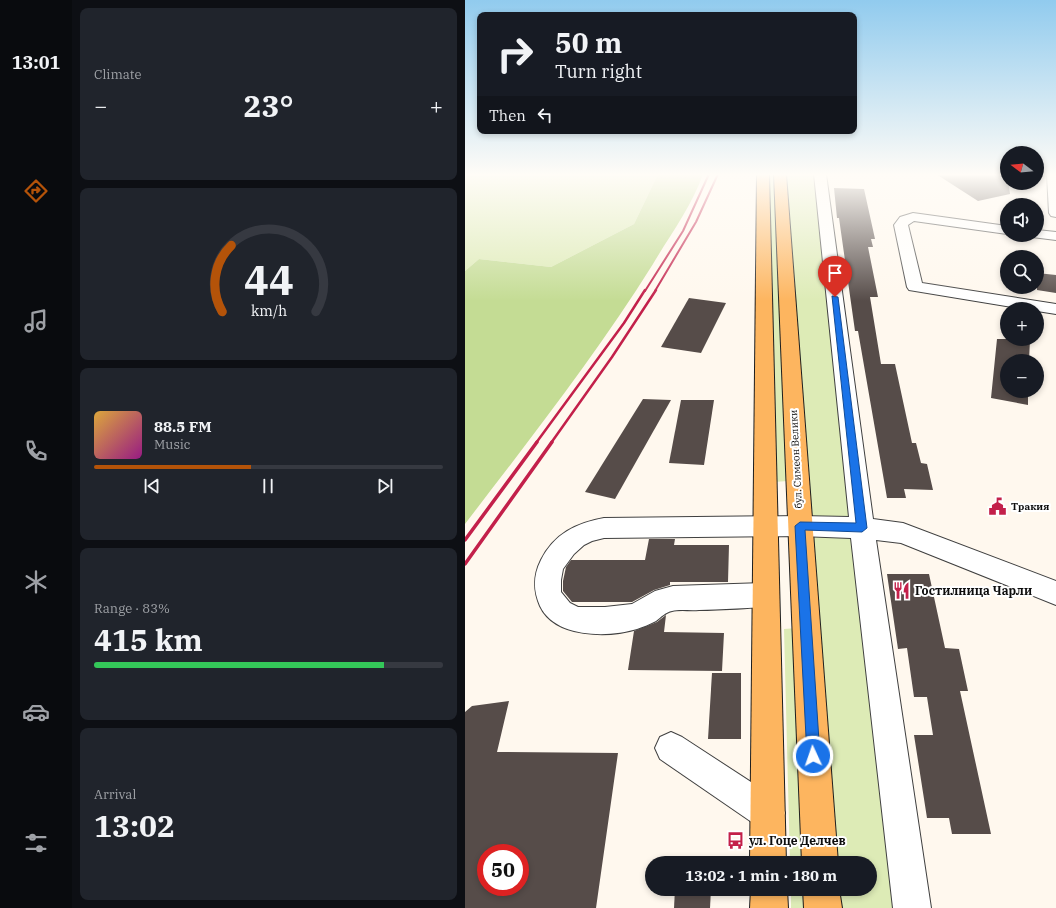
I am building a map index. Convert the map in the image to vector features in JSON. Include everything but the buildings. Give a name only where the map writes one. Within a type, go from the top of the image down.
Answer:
[{"type":"main road","points":[[763,216],[768,856]]},
{"type":"main road","name":"бул. Симеон Велики","points":[[782,216],[820,856]]},
{"type":"main road","points":[[769,896],[769,908]]},
{"type":"main road","points":[[822,896],[823,908]]},
{"type":"street","points":[[825,216],[862,528],[913,908]]},
{"type":"street","points":[[1000,229],[913,217],[905,220],[901,225],[915,287],[1056,309]]},
{"type":"street","points":[[1044,235],[1056,236]]},
{"type":"street","points":[[766,595],[668,599],[637,617],[587,621],[574,619],[560,611],[551,602],[547,588],[547,576],[553,562],[563,548],[576,537],[589,531],[604,528],[800,526],[862,528],[903,533],[1056,593]]},
{"type":"street","points":[[671,748],[768,813]]},
{"type":"green space","points":[[465,216],[638,216],[634,224],[551,267],[479,259],[465,271]]},
{"type":"green space","points":[[638,216],[682,216],[631,298],[586,364],[465,524],[465,271],[479,259],[551,267],[634,224]]},
{"type":"green space","points":[[768,216],[778,216],[788,481],[774,482]]},
{"type":"green space","points":[[782,216],[825,216],[912,908],[823,908],[822,896],[877,896],[877,856],[820,856]]},
{"type":"green space","points":[[797,628],[807,856],[790,856],[784,629]]},
{"type":"green space","points":[[791,896],[808,896],[809,908],[791,908]]},
{"type":"railway","points":[[645,291],[683,231],[690,216]]},
{"type":"railway","points":[[655,291],[699,216]]},
{"type":"railway","points":[[536,443],[624,323],[645,290]]},
{"type":"railway","points":[[551,443],[612,357],[656,290]]},
{"type":"railway","points":[[465,540],[537,442]]},
{"type":"railway","points":[[465,564],[552,442]]},
{"type":"place","name":"Тракия","points":[[998,506]]},
{"type":"place","name":"Гостилница Чарли","points":[[902,590]]},
{"type":"place","name":"ул. Гоце Делчев","points":[[736,840]]},
{"type":"route","points":[[813,756],[800,526],[862,528],[835,297]]}]
